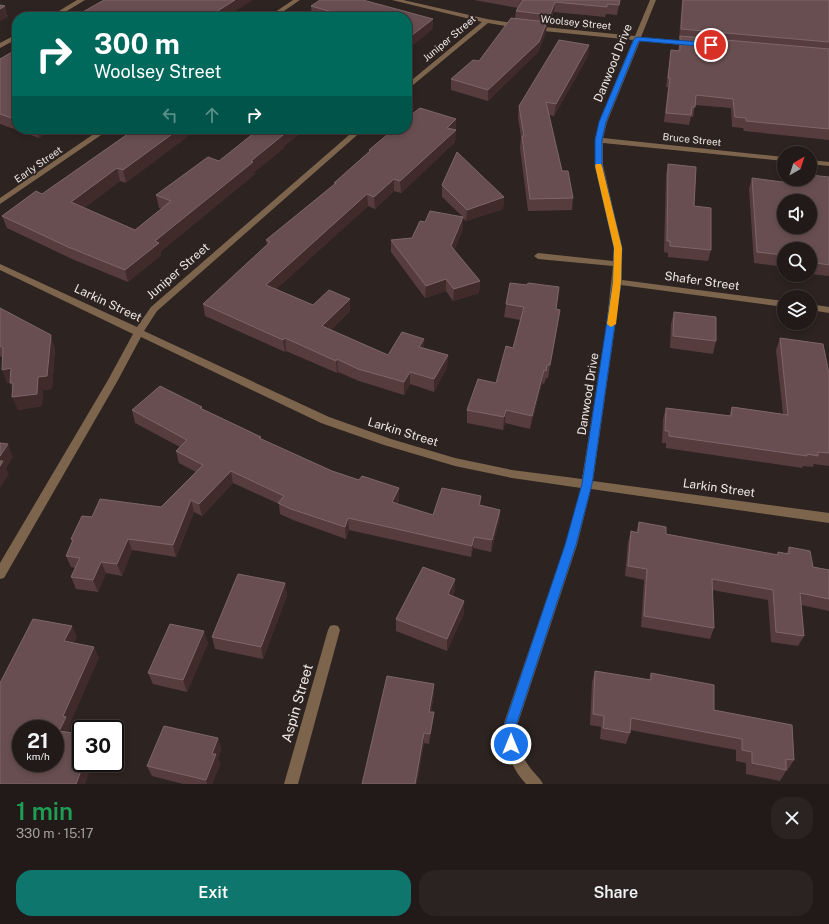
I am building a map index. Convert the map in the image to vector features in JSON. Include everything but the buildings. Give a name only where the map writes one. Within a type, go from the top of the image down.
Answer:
[{"type":"street","points":[[61,12],[82,0]]},
{"type":"street","points":[[279,12],[297,0]]},
{"type":"street","name":"Woolsey Street","points":[[395,0],[506,24],[637,39],[698,44]]},
{"type":"street","name":"Danwood Drive","points":[[536,784],[520,766],[511,744],[511,723],[571,545],[587,484],[617,282],[618,264],[618,248],[599,165],[599,140],[603,122],[653,0]]},
{"type":"street","name":"Juniper Street","points":[[412,84],[487,21]]},
{"type":"street","points":[[0,46],[12,39]]},
{"type":"street","name":"Early Street","points":[[0,202],[99,134]]},
{"type":"street","name":"Juniper Street","points":[[0,574],[113,380],[138,332],[154,309],[354,134]]},
{"type":"street","name":"Bruce Street","points":[[599,140],[777,158]]},
{"type":"street","points":[[817,163],[829,164]]},
{"type":"street","points":[[538,256],[618,264]]},
{"type":"street","name":"Larkin Street","points":[[0,267],[325,420],[388,442],[455,462],[497,471],[829,518]]},
{"type":"street","name":"Shafer Street","points":[[617,282],[777,303]]},
{"type":"street","points":[[817,308],[829,310]]},
{"type":"street","name":"Aspin Street","points":[[291,784],[334,630]]},
{"type":"slow traffic","points":[[599,166],[618,248],[617,282],[611,324]]},
{"type":"route","points":[[511,744],[511,723],[571,545],[587,484],[611,328],[617,282],[618,248],[599,165],[599,140],[603,122],[637,39],[711,45]]}]
